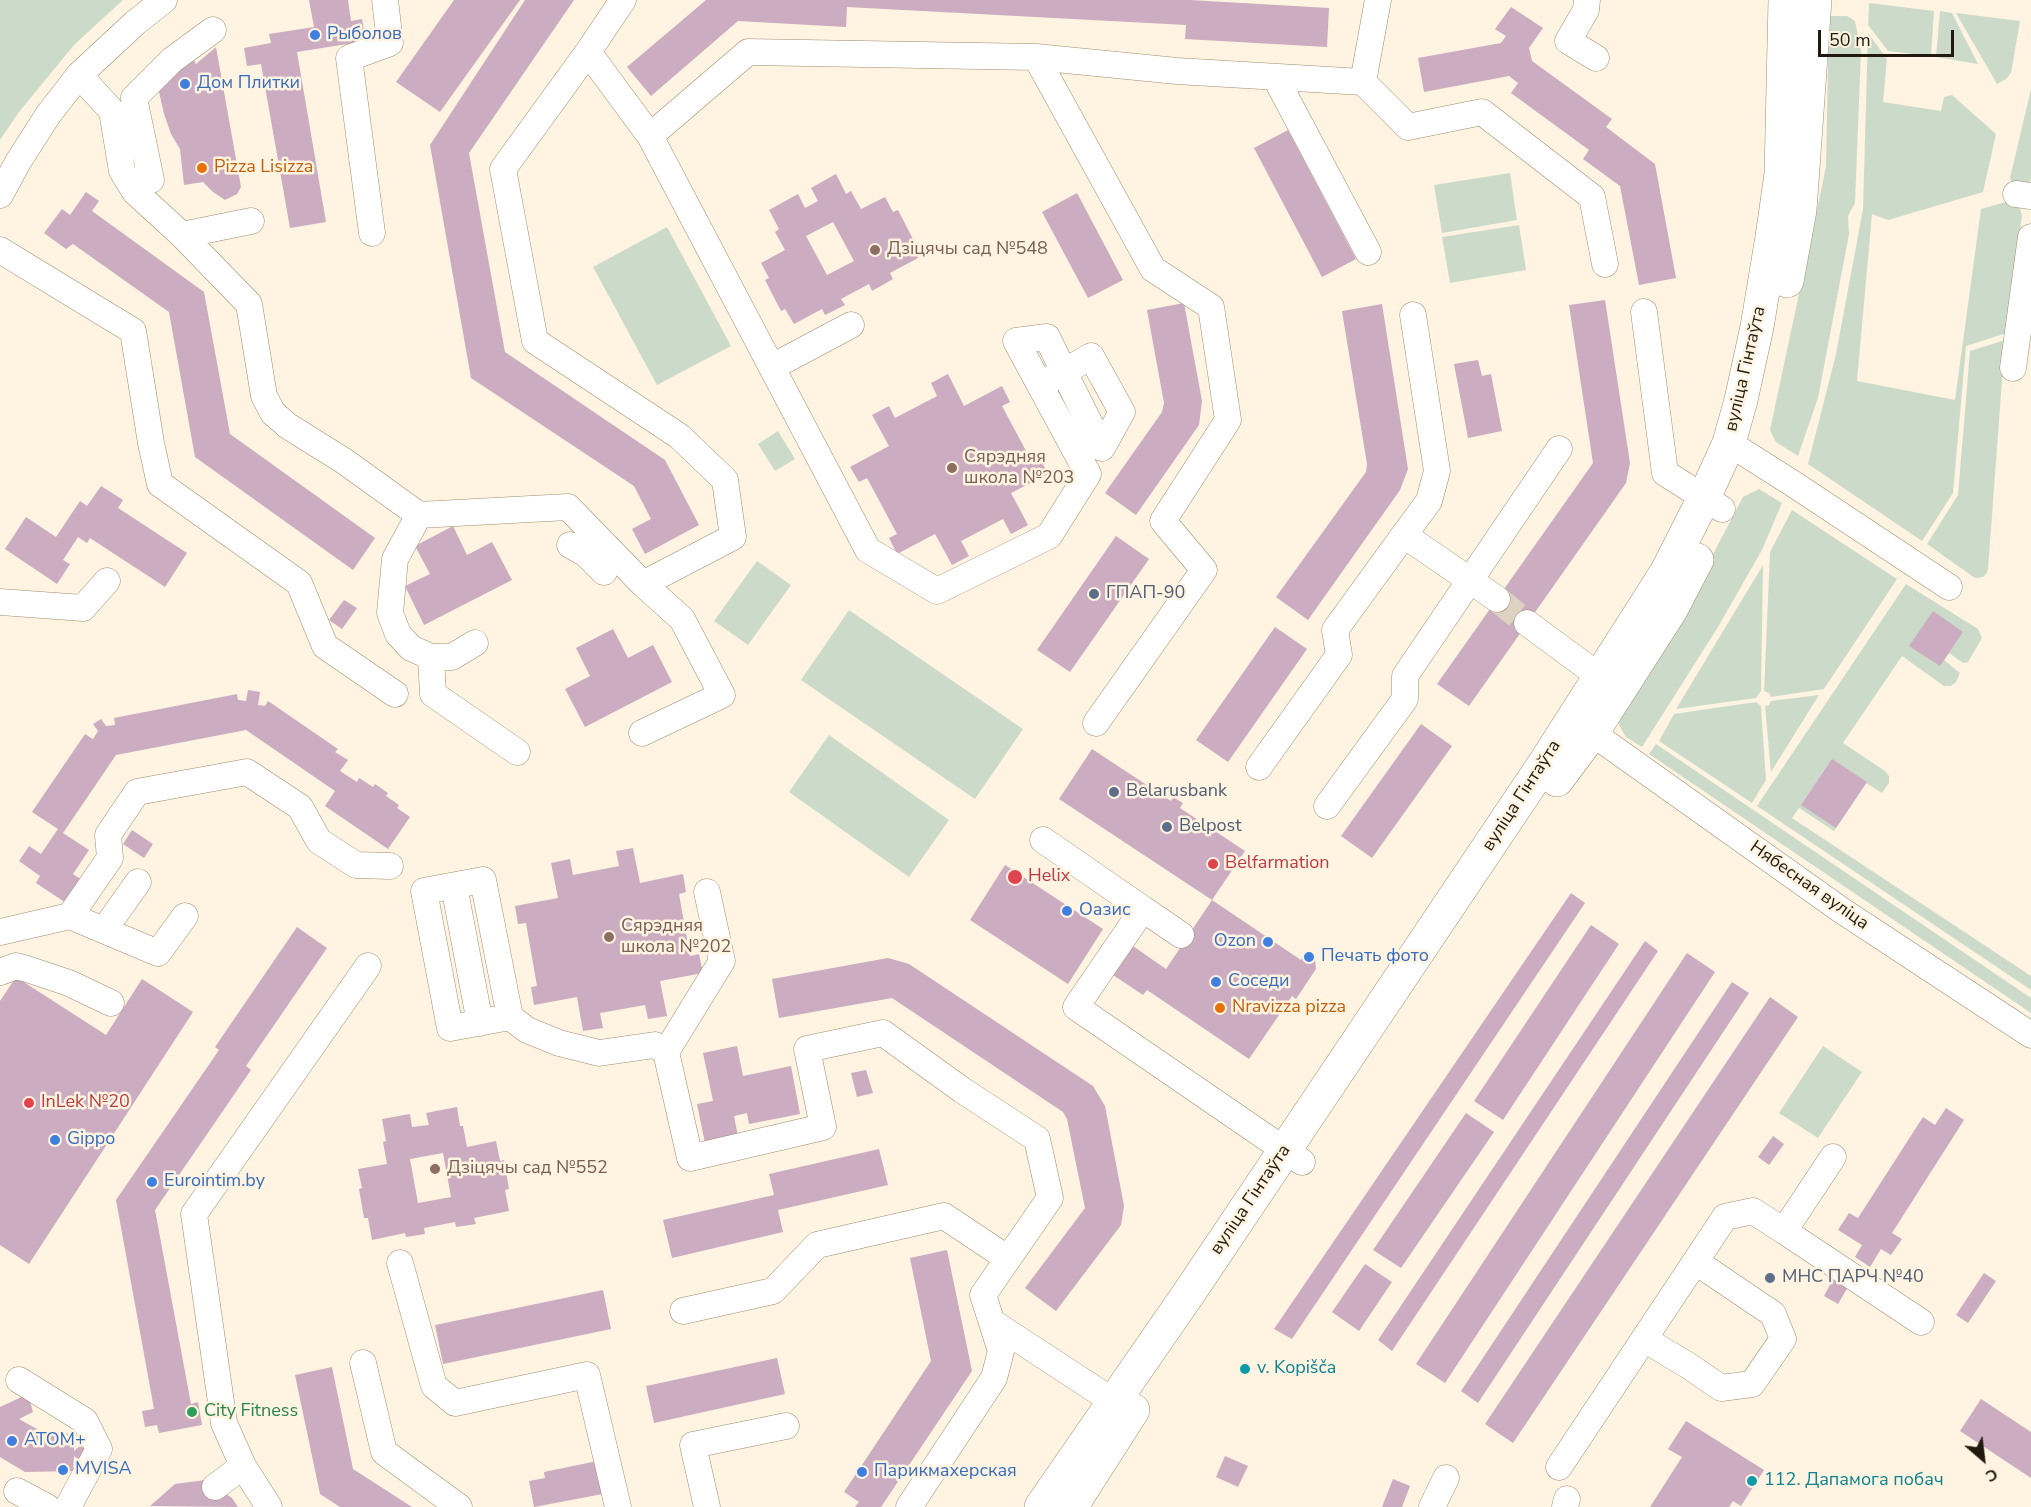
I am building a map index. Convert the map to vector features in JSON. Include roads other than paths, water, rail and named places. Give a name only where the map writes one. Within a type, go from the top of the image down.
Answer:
[{"type":"main road","name":"вуліца Гінтаўта","points":[[1737,448],[1741,400],[1757,327],[1779,184],[1785,0]]},
{"type":"main road","name":"вуліца Гінтаўта","points":[[1582,726],[1672,608],[1737,448],[1755,426],[1773,353],[1800,210],[1815,0]]},
{"type":"main road","name":"вуліца Гінтаўта","points":[[1041,1507],[1122,1407],[1293,1155],[1564,769],[1599,676],[1713,504]]},
{"type":"main road","name":"вуліца Гінтаўта","points":[[1071,1507],[1122,1407]]},
{"type":"street","points":[[0,195],[48,115],[79,75],[135,23],[164,0]]},
{"type":"street","points":[[372,233],[349,58],[390,43],[385,0]]},
{"type":"street","points":[[623,0],[503,169],[535,341],[679,436],[726,480],[733,537],[643,584]]},
{"type":"street","points":[[1363,82],[1377,0]]},
{"type":"street","points":[[1587,0],[1586,10],[1568,40],[1596,58]]},
{"type":"street","points":[[131,185],[151,180],[134,98],[172,60],[213,30]]},
{"type":"street","points":[[588,52],[650,136],[868,550],[937,591],[1049,536],[1088,474],[1122,412],[1091,356],[1040,385]]},
{"type":"street","points":[[650,136],[748,52],[1036,57],[1167,70],[1363,82],[1408,127],[1482,112],[1592,197],[1605,264]]},
{"type":"street","points":[[1036,57],[1153,269],[1211,307],[1228,420],[1164,520],[1204,570],[1096,723]]},
{"type":"street","points":[[79,75],[112,111],[122,171],[135,192],[183,235],[249,304],[264,396],[273,413],[288,426],[344,461],[419,515],[568,507],[584,544],[604,572]]},
{"type":"street","points":[[1275,77],[1368,252]]},
{"type":"street","points":[[183,235],[251,221]]},
{"type":"street","points":[[2031,237],[2018,367],[2031,307]]},
{"type":"street","points":[[0,250],[133,331],[150,443],[160,484],[299,583],[325,646],[395,694]]},
{"type":"street","points":[[1644,312],[1665,473],[1713,504]]},
{"type":"street","points":[[1259,767],[1339,655],[1335,630],[1429,501],[1437,471],[1413,315]]},
{"type":"street","points":[[772,366],[851,325]]},
{"type":"street","points":[[1088,474],[1016,341],[1047,337],[1102,448]]},
{"type":"street","points":[[1061,424],[1111,392]]},
{"type":"street","points":[[1737,448],[1774,471],[1792,495],[1949,587]]},
{"type":"street","points":[[1327,806],[1405,699],[1405,676],[1559,449]]},
{"type":"street","points":[[419,515],[395,559],[390,613],[398,634],[411,648],[431,657],[452,657],[475,643]]},
{"type":"street","points":[[1404,536],[1497,599]]},
{"type":"street","points":[[584,544],[643,584],[682,619],[722,694],[642,733]]},
{"type":"street","points":[[0,602],[83,608],[107,581]]},
{"type":"street","points":[[1527,623],[1599,676]]},
{"type":"street","points":[[431,657],[433,694],[517,753]]},
{"type":"street","name":"Нябесная вуліца","points":[[1582,726],[1840,910],[2031,1035]]},
{"type":"street","points":[[70,916],[110,858],[108,835],[137,792],[247,772],[300,807],[318,840],[356,865],[390,866]]},
{"type":"street","points":[[1043,840],[1181,935]]},
{"type":"street","points":[[510,1017],[450,1028],[424,891],[483,880],[510,1017],[527,1030],[559,1043],[599,1053],[655,1045],[666,1053],[690,1158],[823,1127],[807,1049],[884,1033],[962,1090],[1037,1138],[1050,1198],[983,1295],[1001,1351],[994,1378],[909,1507]]},
{"type":"street","points":[[104,930],[138,882]]},
{"type":"street","points":[[454,885],[480,1023]]},
{"type":"street","points":[[666,1053],[722,961],[707,892]]},
{"type":"street","points":[[1143,909],[1076,1007],[1293,1155]]},
{"type":"street","points":[[0,932],[70,916],[158,953],[185,916]]},
{"type":"street","points":[[432,935],[492,924]]},
{"type":"street","points":[[0,972],[16,966],[27,969],[69,983],[111,1003]]},
{"type":"street","points":[[269,1507],[243,1466],[224,1423],[194,1214],[368,966]]},
{"type":"street","points":[[441,982],[501,970]]},
{"type":"street","points":[[1784,1231],[1833,1157]]},
{"type":"street","points":[[1559,1467],[1725,1217],[1753,1211],[1922,1322]]},
{"type":"street","points":[[683,1311],[773,1291],[817,1245],[944,1216],[1007,1258]]},
{"type":"street","points":[[1644,1340],[1721,1388],[1752,1384],[1783,1340],[1773,1314],[1696,1262]]},
{"type":"street","points":[[400,1263],[434,1386],[455,1403],[587,1375],[618,1507]]},
{"type":"street","points":[[992,1322],[1122,1407]]},
{"type":"street","points":[[363,1363],[384,1452],[459,1507]]},
{"type":"street","points":[[19,1380],[85,1421],[99,1449],[68,1507]]},
{"type":"street","points":[[707,1507],[693,1445],[786,1426]]},
{"type":"street","points":[[215,1487],[243,1466]]},
{"type":"street","points":[[1432,1507],[1446,1478]]},
{"type":"street","points":[[17,1491],[46,1507]]},
{"type":"tunnel","points":[[1497,599],[1527,623]]},
{"type":"place","name":"Рыболов","points":[[315,35]]},
{"type":"place","name":"Дом Плитки","points":[[185,84]]},
{"type":"place","name":"Pizza Lisizza","points":[[202,168]]},
{"type":"place","name":"Дзіцячы сад №548","points":[[875,250]]},
{"type":"place","name":"Сярэдняя школа №203","points":[[952,468]]},
{"type":"place","name":"ГПАП-90","points":[[1094,594]]},
{"type":"place","name":"Belarusbank","points":[[1114,792]]},
{"type":"place","name":"Belpost","points":[[1167,827]]},
{"type":"place","name":"Belfarmation","points":[[1213,864]]},
{"type":"place","name":"Helix","points":[[1015,877]]},
{"type":"place","name":"Оазис","points":[[1067,911]]},
{"type":"place","name":"Сярэдняя школа №202","points":[[609,937]]},
{"type":"place","name":"Ozon","points":[[1268,942]]},
{"type":"place","name":"Печать фото","points":[[1309,957]]},
{"type":"place","name":"Соседи","points":[[1216,982]]},
{"type":"place","name":"Nravizza pizza","points":[[1220,1008]]},
{"type":"place","name":"InLek №20","points":[[29,1103]]},
{"type":"place","name":"Gippo","points":[[55,1140]]},
{"type":"place","name":"Дзіцячы сад №552","points":[[435,1169]]},
{"type":"place","name":"Eurointim.by","points":[[152,1182]]},
{"type":"place","name":"МНС ПАРЧ №40","points":[[1770,1278]]},
{"type":"place","name":"v. Kopišča","points":[[1245,1369]]},
{"type":"place","name":"City Fitness","points":[[192,1412]]},
{"type":"place","name":"АТОМ+","points":[[12,1441]]},
{"type":"place","name":"MVISA","points":[[63,1470]]},
{"type":"place","name":"Парикмахерская","points":[[862,1472]]},
{"type":"place","name":"112. Дапамога побач","points":[[1752,1481]]}]
